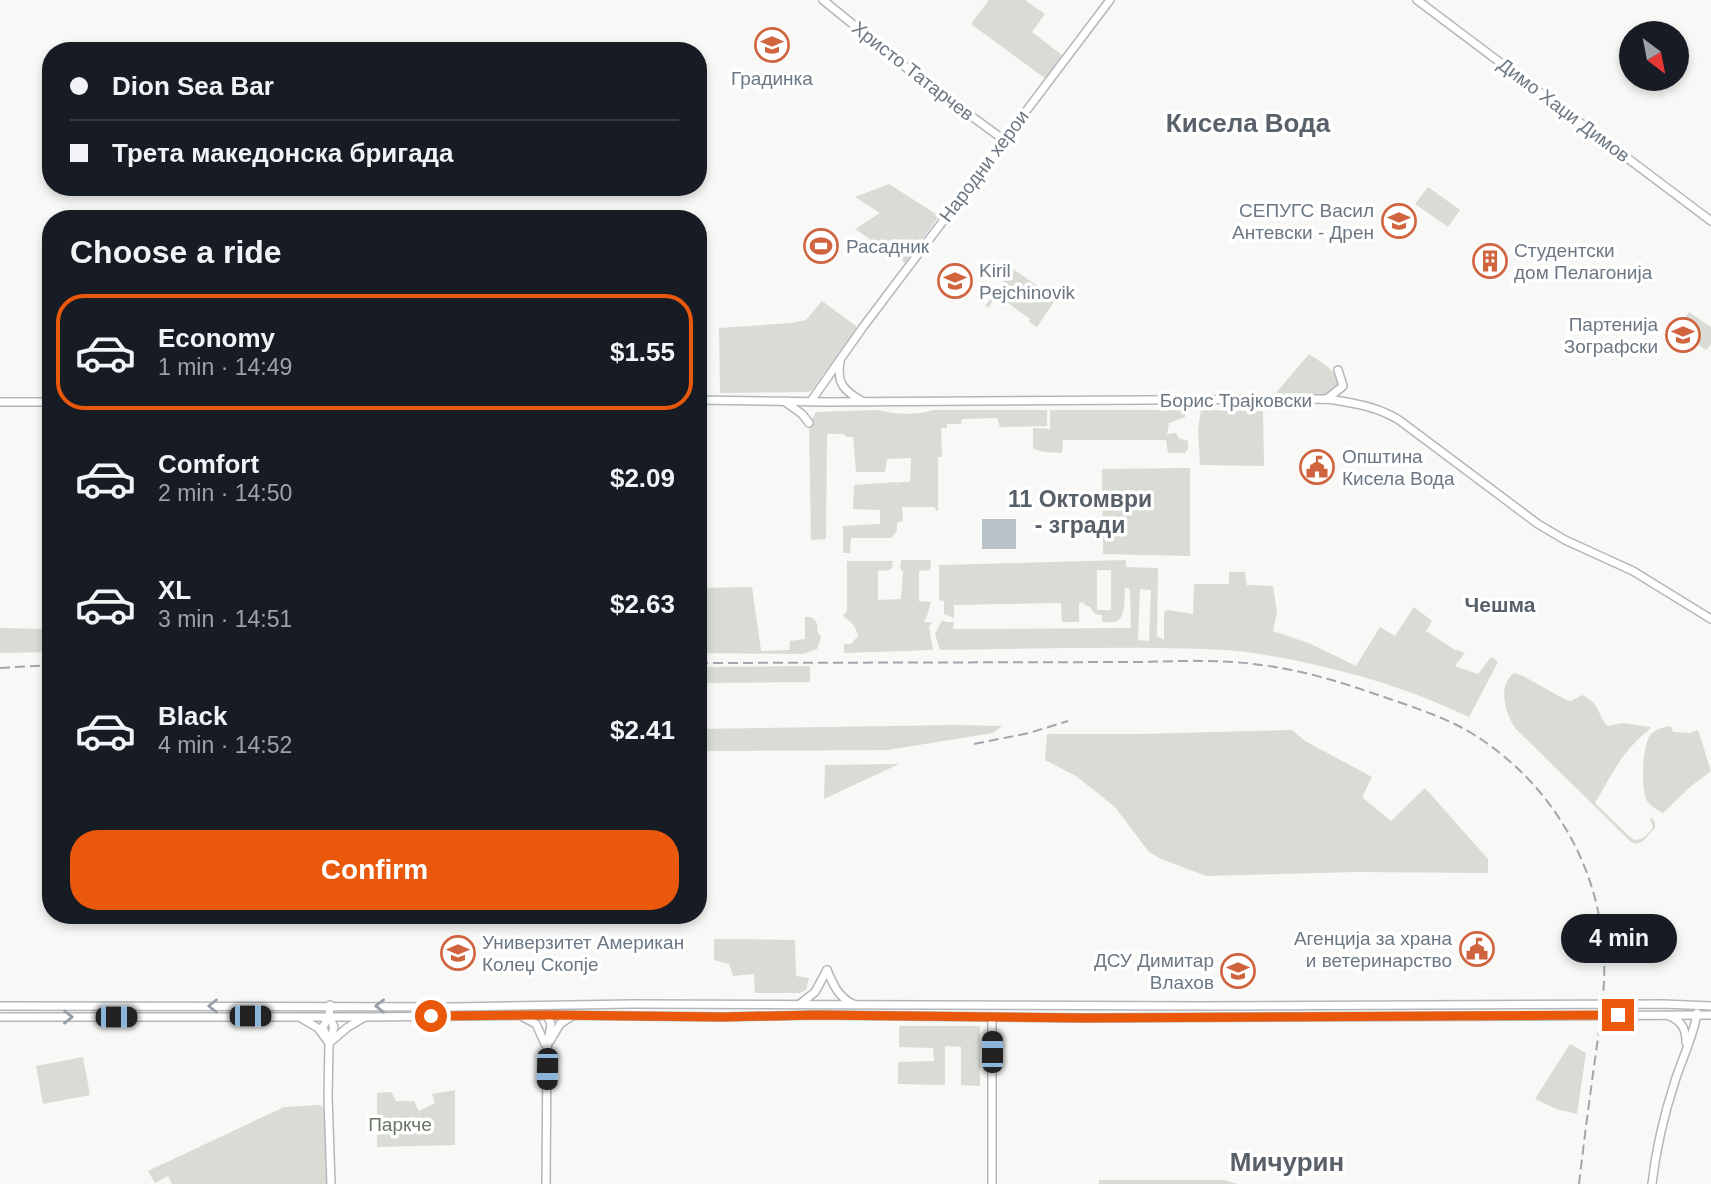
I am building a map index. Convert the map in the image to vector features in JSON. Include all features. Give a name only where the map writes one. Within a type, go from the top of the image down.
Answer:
[{"type":"street","name":"Христо Татарчев","points":[[823,0],[914,74],[1004,140]]},
{"type":"street","name":"Народни херои","points":[[811,401],[1110,0]]},
{"type":"street","name":"Димо Хаџи Димов","points":[[1416,0],[1711,221]]},
{"type":"street","points":[[840,359],[838,375],[842,386],[863,401]]},
{"type":"street","points":[[1327,399],[1343,386],[1338,370]]},
{"type":"street","name":"Борис Трајковски","points":[[707,400],[1327,399],[1356,403],[1394,417],[1538,524],[1565,540],[1633,571],[1711,619]]},
{"type":"street","points":[[783,400],[802,414],[809,424]]},
{"type":"street","points":[[0,402],[42,402]]},
{"type":"street","points":[[800,1004],[815,992],[827,970],[841,996],[860,1006]]},
{"type":"street","points":[[546,1005],[546,1184]]},
{"type":"street","points":[[1652,1184],[1661,1128],[1695,1025],[1698,1005]]},
{"type":"street","points":[[0,1006],[1711,1006]]},
{"type":"street","points":[[330,1006],[334,1027],[328,1043],[331,1184]]},
{"type":"street","points":[[1665,1014],[1682,1024],[1686,1036],[1685,1050]]},
{"type":"street","points":[[519,1015],[536,1024],[547,1048]]},
{"type":"street","points":[[547,1048],[554,1032],[572,1015]]},
{"type":"street","points":[[0,1017],[1711,1015]]},
{"type":"street","points":[[299,1017],[318,1028],[328,1043]]},
{"type":"street","points":[[328,1043],[366,1017]]},
{"type":"street","points":[[992,1017],[992,1184]]},
{"type":"green space","points":[[989,0],[1025,0],[1045,14],[1032,32],[1063,56],[1046,79],[971,24]]},
{"type":"green space","points":[[889,184],[939,216],[905,263],[855,229],[880,213],[855,197]]},
{"type":"green space","points":[[1428,187],[1460,210],[1448,227],[1415,204]]},
{"type":"green space","points":[[1013,269],[1056,299],[1037,327],[997,295],[988,308],[985,306]]},
{"type":"green space","points":[[822,301],[856,326],[856,329],[812,390],[720,393],[719,328],[806,320]]},
{"type":"green space","points":[[1689,312],[1711,327],[1711,344],[1706,350],[1676,330]]},
{"type":"green space","points":[[1309,354],[1334,373],[1339,384],[1335,389],[1326,394],[1276,393]]},
{"type":"green space","points":[[877,410],[905,414],[933,410],[1047,410],[1047,426],[1000,427],[997,418],[962,419],[961,424],[947,424],[947,428],[941,428],[942,457],[938,457],[938,511],[935,507],[902,507],[903,521],[897,523],[897,531],[891,538],[851,538],[850,553],[843,553],[843,526],[880,524],[880,510],[853,509],[854,485],[897,482],[897,486],[898,482],[910,482],[911,458],[887,459],[885,472],[856,472],[853,437],[827,434],[826,539],[811,540],[809,424],[816,412]]},
{"type":"green space","points":[[1050,410],[1185,410],[1185,417],[1169,423],[1167,434],[1176,433],[1179,438],[1188,441],[1188,449],[1185,453],[1168,453],[1166,440],[1063,440],[1062,453],[1033,449],[1033,428],[1050,429]]},
{"type":"green space","points":[[1201,410],[1263,411],[1264,466],[1200,465],[1198,429]]},
{"type":"green space","points":[[1190,468],[1190,556],[1103,554],[1102,469]]},
{"type":"green space","points":[[901,560],[931,560],[930,570],[919,571],[919,601],[931,602],[924,622],[932,622],[929,627],[933,650],[844,653],[844,644],[851,644],[858,636],[853,624],[843,616],[847,611],[847,561],[893,561],[889,570],[878,571],[878,600],[901,599]]},
{"type":"green space","points":[[1126,560],[1126,567],[1158,568],[1157,636],[1164,640],[1164,612],[1168,610],[1193,614],[1194,584],[1229,584],[1229,572],[1245,572],[1247,587],[1273,586],[1277,612],[1273,631],[1311,644],[1356,666],[1380,627],[1395,636],[1414,607],[1432,621],[1426,631],[1466,654],[1455,666],[1478,674],[1491,657],[1498,662],[1469,717],[1418,695],[1367,678],[1314,664],[1248,652],[1132,648],[940,650],[935,634],[942,620],[954,622],[953,629],[1131,628],[1130,589],[1125,588],[1123,612],[1119,620],[1113,622],[1102,622],[1102,615],[1095,614],[1083,602],[1079,603],[1079,622],[1062,622],[1061,603],[954,605],[954,618],[944,614],[944,601],[939,600],[939,565]],"holes":[[[1097,570],[1111,570],[1111,610],[1097,610]],[[1140,589],[1151,590],[1149,641],[1138,640]]]},
{"type":"green space","points":[[752,587],[761,651],[789,650],[790,641],[805,639],[805,617],[811,617],[817,623],[817,631],[821,637],[817,649],[803,654],[707,653],[707,588]]},
{"type":"green space","points":[[0,628],[42,629],[42,652],[0,653]]},
{"type":"green space","points":[[810,666],[810,682],[707,683],[707,667]]},
{"type":"green space","points":[[1514,673],[1566,700],[1571,701],[1582,695],[1594,703],[1608,726],[1623,723],[1650,727],[1625,755],[1595,803],[1636,840],[1653,827],[1651,817],[1655,828],[1643,841],[1637,844],[1631,842],[1516,729],[1504,700],[1506,685]]},
{"type":"green space","points":[[1002,726],[993,733],[887,750],[707,751],[707,729]]},
{"type":"green space","points":[[1671,726],[1673,732],[1690,733],[1698,730],[1711,771],[1663,813],[1646,799],[1643,766],[1651,734],[1660,728]]},
{"type":"green space","points":[[1292,730],[1305,741],[1372,777],[1362,797],[1391,821],[1425,788],[1488,859],[1488,873],[1357,872],[1206,876],[1149,852],[1115,807],[1076,776],[1045,760],[1047,734]]},
{"type":"green space","points":[[899,764],[824,799],[825,765]]},
{"type":"green space","points":[[714,939],[795,940],[796,976],[809,978],[806,990],[800,993],[755,993],[754,974],[733,976],[729,964],[714,960]]},
{"type":"green space","points":[[899,1026],[980,1026],[980,1086],[961,1085],[961,1047],[945,1046],[945,1085],[898,1084],[898,1062],[934,1061],[933,1048],[899,1047]]},
{"type":"green space","points":[[1570,1044],[1586,1053],[1577,1114],[1556,1109],[1535,1099]]},
{"type":"green space","points":[[83,1057],[90,1095],[43,1104],[36,1066]]},
{"type":"green space","name":"Паркче","points":[[455,1090],[455,1145],[377,1147],[377,1093],[391,1092],[396,1101],[414,1101],[419,1111],[435,1103],[432,1094]]},
{"type":"green space","points":[[319,1105],[325,1113],[326,1184],[172,1184],[168,1176],[155,1183],[148,1171],[284,1107]]},
{"type":"green space","points":[[1099,1180],[1224,1180],[1238,1184],[1099,1184]]},
{"type":"shaded area","points":[[982,519],[1016,519],[1016,549],[982,549]]},
{"type":"railway","points":[[707,663],[1246,663],[1292,670],[1339,682],[1427,712],[1468,731],[1495,749],[1520,771],[1542,794],[1561,820],[1589,878],[1598,910],[1603,942],[1604,984],[1579,1184]]},
{"type":"railway","points":[[0,668],[42,666]]},
{"type":"railway","points":[[974,744],[1029,733],[1068,721]]},
{"type":"place","name":"Градинка","points":[[772,45]]},
{"type":"place","name":"СЕПУГС Васил Антевски - Дрен","points":[[1399,221]]},
{"type":"place","name":"Расадник","points":[[821,246]]},
{"type":"place","name":"Студентски дом Пелагонија","points":[[1490,261]]},
{"type":"place","name":"Kiril Pejchinovik","points":[[955,281]]},
{"type":"place","name":"Партенија Зографски","points":[[1683,335]]},
{"type":"place","name":"Општина Кисела Вода","points":[[1317,467]]},
{"type":"place","name":"Агенција за храна и ветеринарство","points":[[1477,949]]},
{"type":"place","name":"Универзитет Американ Колеџ Скопје","points":[[458,953]]},
{"type":"place","name":"ДСУ Димитар Влахов","points":[[1238,971]]},
{"type":"district","name":"Кисела Вода","points":[[1248,123]]},
{"type":"district","name":"11 Октомври - згради","points":[[1080,512]]},
{"type":"district","name":"Чешма","points":[[1500,604]]},
{"type":"district","name":"Мичурин","points":[[1287,1162]]},
{"type":"route","points":[[431,1016],[816,1015],[1084,1018],[1618,1015]]}]
